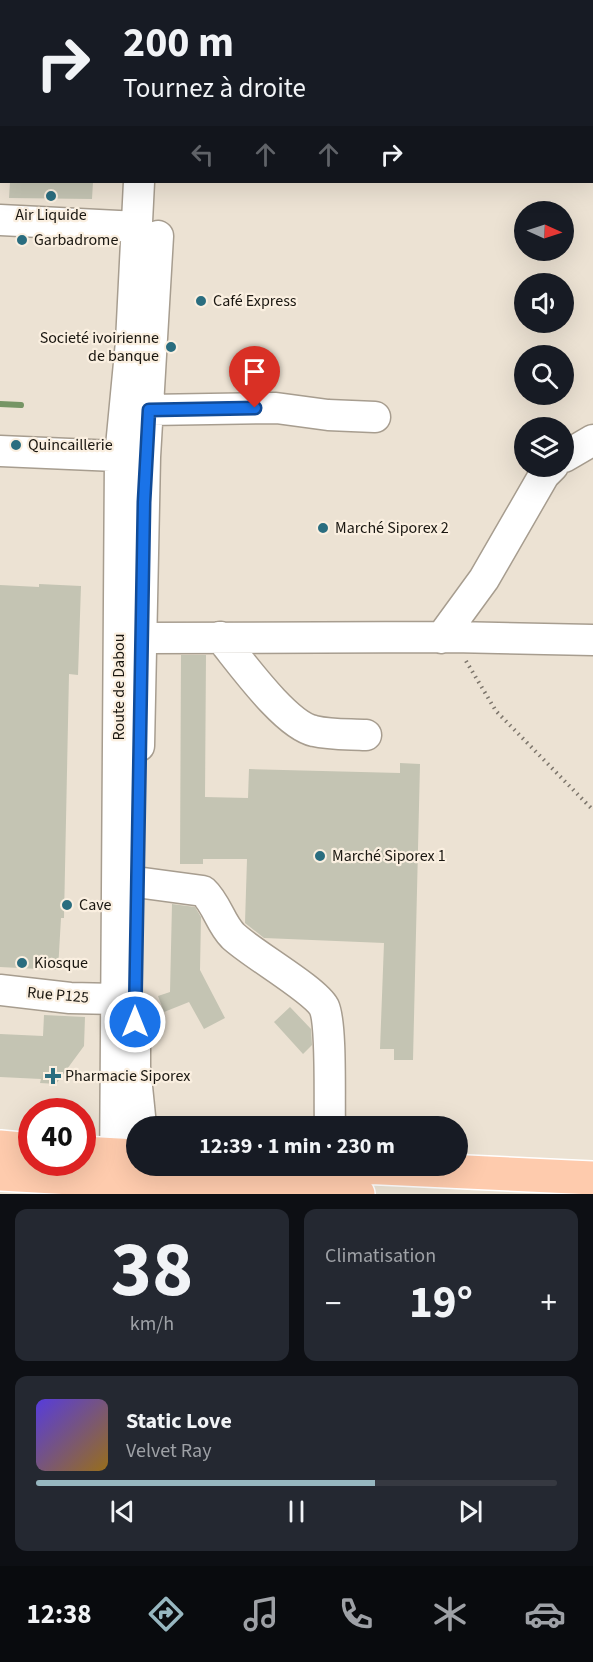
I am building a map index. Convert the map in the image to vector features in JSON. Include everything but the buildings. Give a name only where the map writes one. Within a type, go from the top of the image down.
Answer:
[{"type":"main road","points":[[0,1147],[18,1149]]},
{"type":"main road","points":[[96,1160],[126,1174]]},
{"type":"main road","points":[[0,1174],[126,1176]]},
{"type":"main road","points":[[131,1176],[339,1186],[593,1178]]},
{"type":"street","name":"Route de Dabou","points":[[126,1117],[116,999],[139,183]]},
{"type":"street","name":"Route de Dabou","points":[[140,1116],[135,1066],[136,882],[142,638],[133,457],[149,410],[159,183]]},
{"type":"street","points":[[0,220],[138,226]]},
{"type":"street","points":[[149,410],[276,408],[328,415],[375,417]]},
{"type":"street","points":[[574,451],[593,440]]},
{"type":"street","points":[[0,451],[133,457]]},
{"type":"street","points":[[447,637],[484,579],[543,477]]},
{"type":"street","points":[[220,637],[269,696],[297,723],[313,731],[366,735]]},
{"type":"street","points":[[142,638],[447,637],[593,640]]},
{"type":"street","points":[[136,882],[203,891],[210,898],[222,924],[235,938],[319,1001],[327,1019],[330,1116]]},
{"type":"street","name":"Rue P125","points":[[0,990],[70,998],[116,999]]},
{"type":"path","points":[[447,637],[496,711],[593,810]]},
{"type":"waterway","points":[[0,404],[21,405]]},
{"type":"place","name":"Air Liquide","points":[[51,196]]},
{"type":"place","name":"Garbadrome","points":[[22,240]]},
{"type":"place","name":"Café Express","points":[[201,301]]},
{"type":"place","name":"Societé ivoirienne de banque","points":[[171,347]]},
{"type":"place","name":"Quincaillerie","points":[[16,445]]},
{"type":"place","name":"Marché Siporex 2","points":[[323,528]]},
{"type":"place","name":"Marché Siporex 1","points":[[320,856]]},
{"type":"place","name":"Cave","points":[[67,905]]},
{"type":"place","name":"Kiosque","points":[[22,963]]},
{"type":"place","name":"Pharmacie Siporex","points":[[53,1076]]},
{"type":"route","points":[[135,1022],[144,502],[149,410],[255,408]]}]
